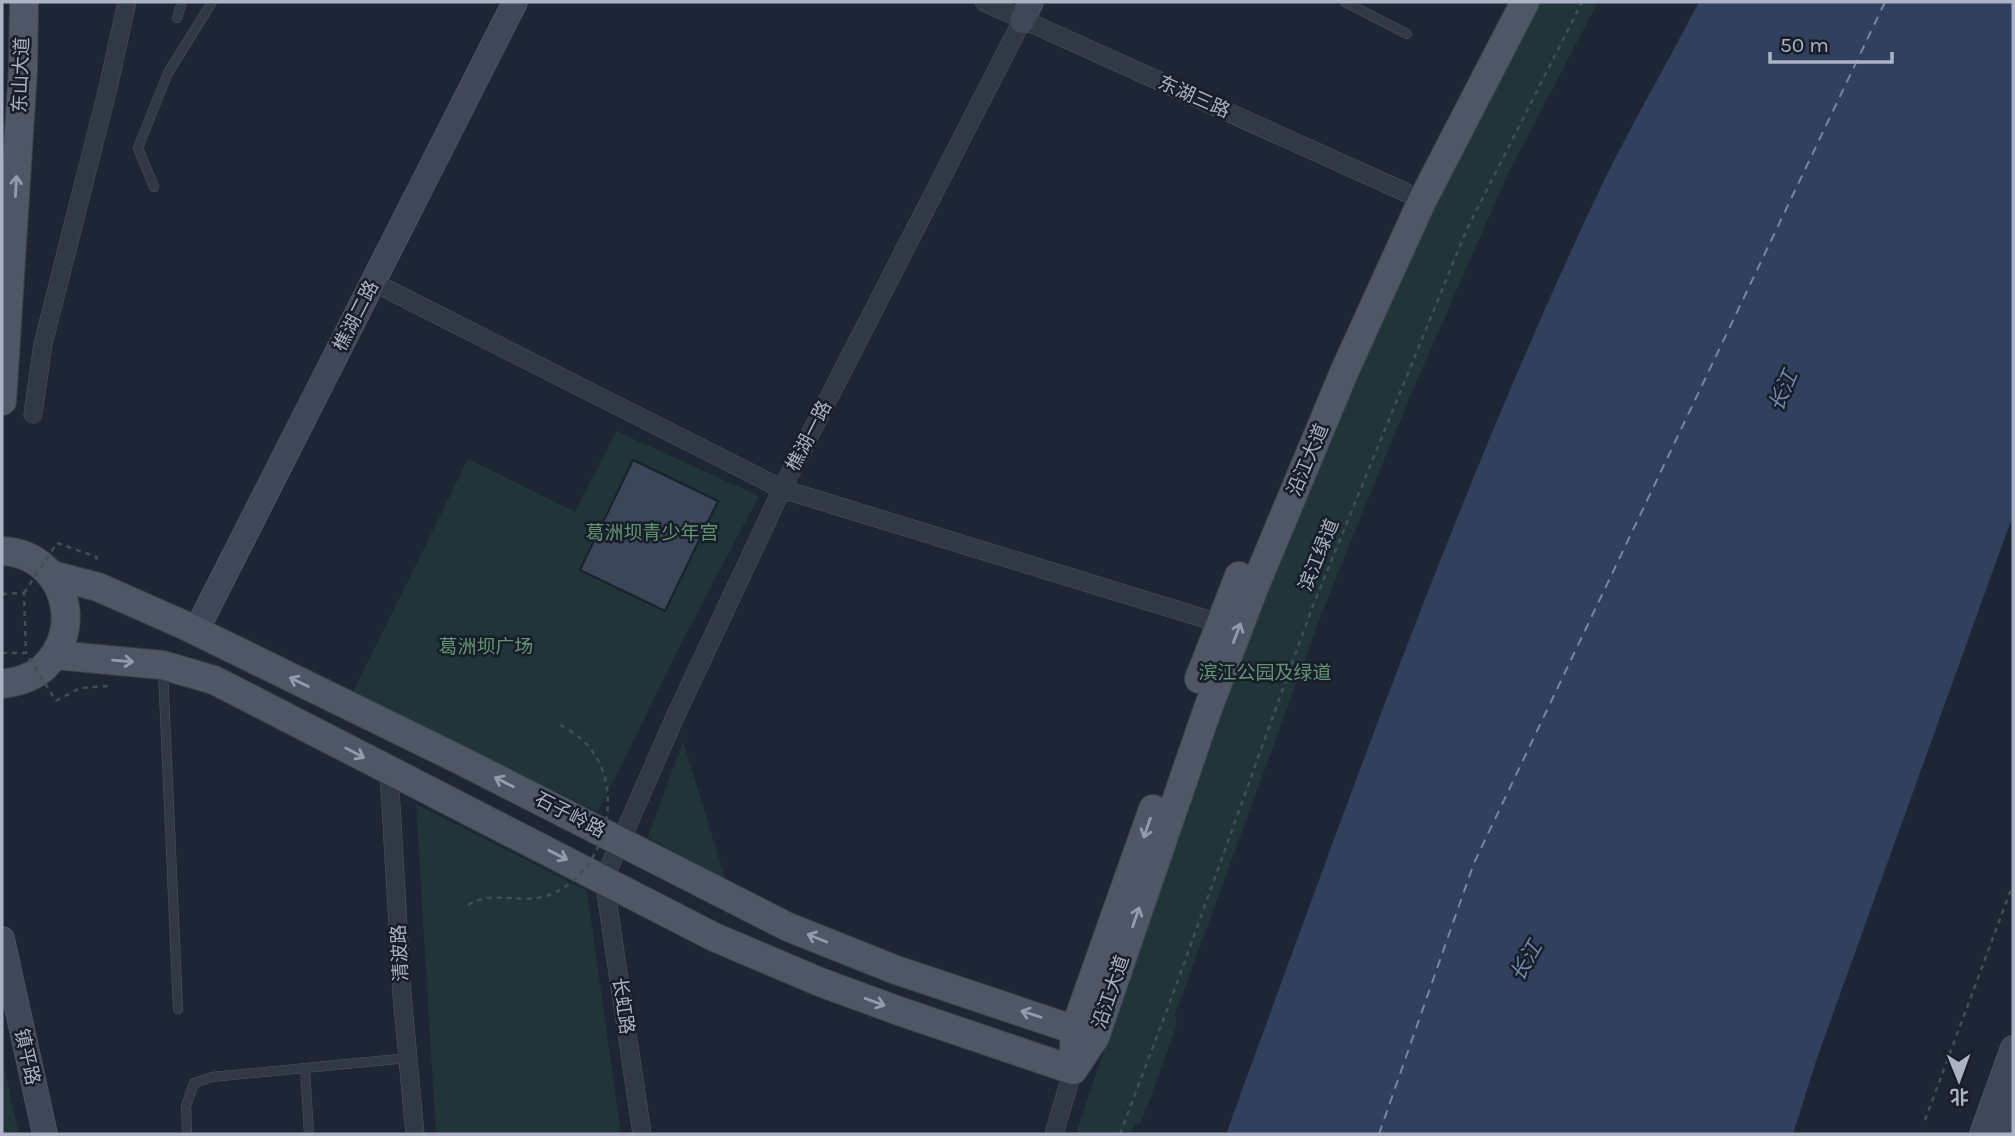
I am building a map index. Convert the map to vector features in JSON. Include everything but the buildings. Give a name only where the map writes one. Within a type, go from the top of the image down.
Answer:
[{"type":"main road","name":"东山大道","points":[[2,401],[23,69],[24,2]]},
{"type":"main road","name":"樵湖二路","points":[[190,628],[503,2]]},
{"type":"main road","name":"樵湖二路","points":[[190,628],[373,282],[516,2]]},
{"type":"main road","name":"沿江大道","points":[[1073,1070],[1219,623],[1405,192],[1504,2]]},
{"type":"main road","name":"沿江大道","points":[[1085,1033],[1270,549],[1345,370],[1422,201],[1525,2]]},
{"type":"main road","points":[[2,684],[21,681],[40,671],[55,655],[64,636],[67,615],[56,564],[40,563],[10,547]]},
{"type":"main road","name":"石子岭路","points":[[56,564],[98,587],[190,628],[462,761],[788,927],[896,970],[1085,1033]]},
{"type":"main road","points":[[55,655],[163,665],[214,680],[714,937],[899,1012],[1073,1070]]},
{"type":"main road","name":"镇平路","points":[[2,939],[45,1134]]},
{"type":"main road","points":[[1982,1134],[2013,1048]]},
{"type":"main road","points":[[2002,1134],[2013,1103]]},
{"type":"street","points":[[33,414],[43,344],[127,2]]},
{"type":"street","name":"东湖三路","points":[[984,2],[1027,11],[1405,192]]},
{"type":"street","name":"樵湖一路","points":[[604,879],[675,717],[782,489],[1027,11]]},
{"type":"street","points":[[373,282],[782,489],[1219,623]]},
{"type":"street","name":"清波路","points":[[389,771],[415,1134]]},
{"type":"street","name":"长虹路","points":[[604,879],[642,1134]]},
{"type":"street","points":[[1054,1134],[1073,1070]]},
{"type":"lane","points":[[177,18],[182,2]]},
{"type":"lane","points":[[154,187],[138,148],[168,73],[212,2]]},
{"type":"lane","points":[[1345,2],[1406,34]]},
{"type":"lane","points":[[163,665],[178,1009]]},
{"type":"lane","points":[[187,1134],[186,1107],[194,1083],[212,1077],[408,1058]]},
{"type":"lane","points":[[304,1068],[309,1134]]},
{"type":"path","name":"滨江绿道","points":[[1120,1134],[1312,608],[1467,229],[1582,2]]},
{"type":"path","points":[[92,567],[97,557],[57,543],[24,593],[26,653],[55,701],[80,688],[108,686],[127,661]]},
{"type":"path","points":[[10,547],[48,548],[56,564]]},
{"type":"path","points":[[2,594],[24,593]]},
{"type":"path","points":[[2,653],[26,653]]},
{"type":"path","points":[[468,905],[479,898],[522,900],[546,896],[565,887],[595,852],[608,821],[609,799],[606,783],[591,751],[580,738],[557,723]]},
{"type":"path","points":[[1925,1120],[2013,884]]},
{"type":"green space","name":"滨江公园及绿道","points":[[1531,2],[1598,2],[1508,174],[1411,394],[1323,610],[1175,1015],[1177,1025],[1141,1123],[1135,1125],[1131,1134],[1076,1134],[1235,660],[1362,354]]},
{"type":"green space","name":"葛洲坝广场","points":[[616,431],[759,496],[685,636],[598,812],[353,692],[468,459],[575,512]]},
{"type":"green space","points":[[683,741],[726,881],[648,837]]},
{"type":"green space","points":[[416,804],[587,891],[621,1134],[436,1134]]},
{"type":"green space","points":[[2,1057],[19,1134],[2,1134]]},
{"type":"water","name":"长江","points":[[1699,2],[2013,2],[2013,515],[1817,1058],[1793,1134],[1226,1134],[1398,668],[1490,437],[1603,184]]},
{"type":"ferry route","points":[[1379,1134],[1474,863],[1885,2]]},
{"type":"park label","name":"葛洲坝青少年宫","points":[[652,533]]}]
